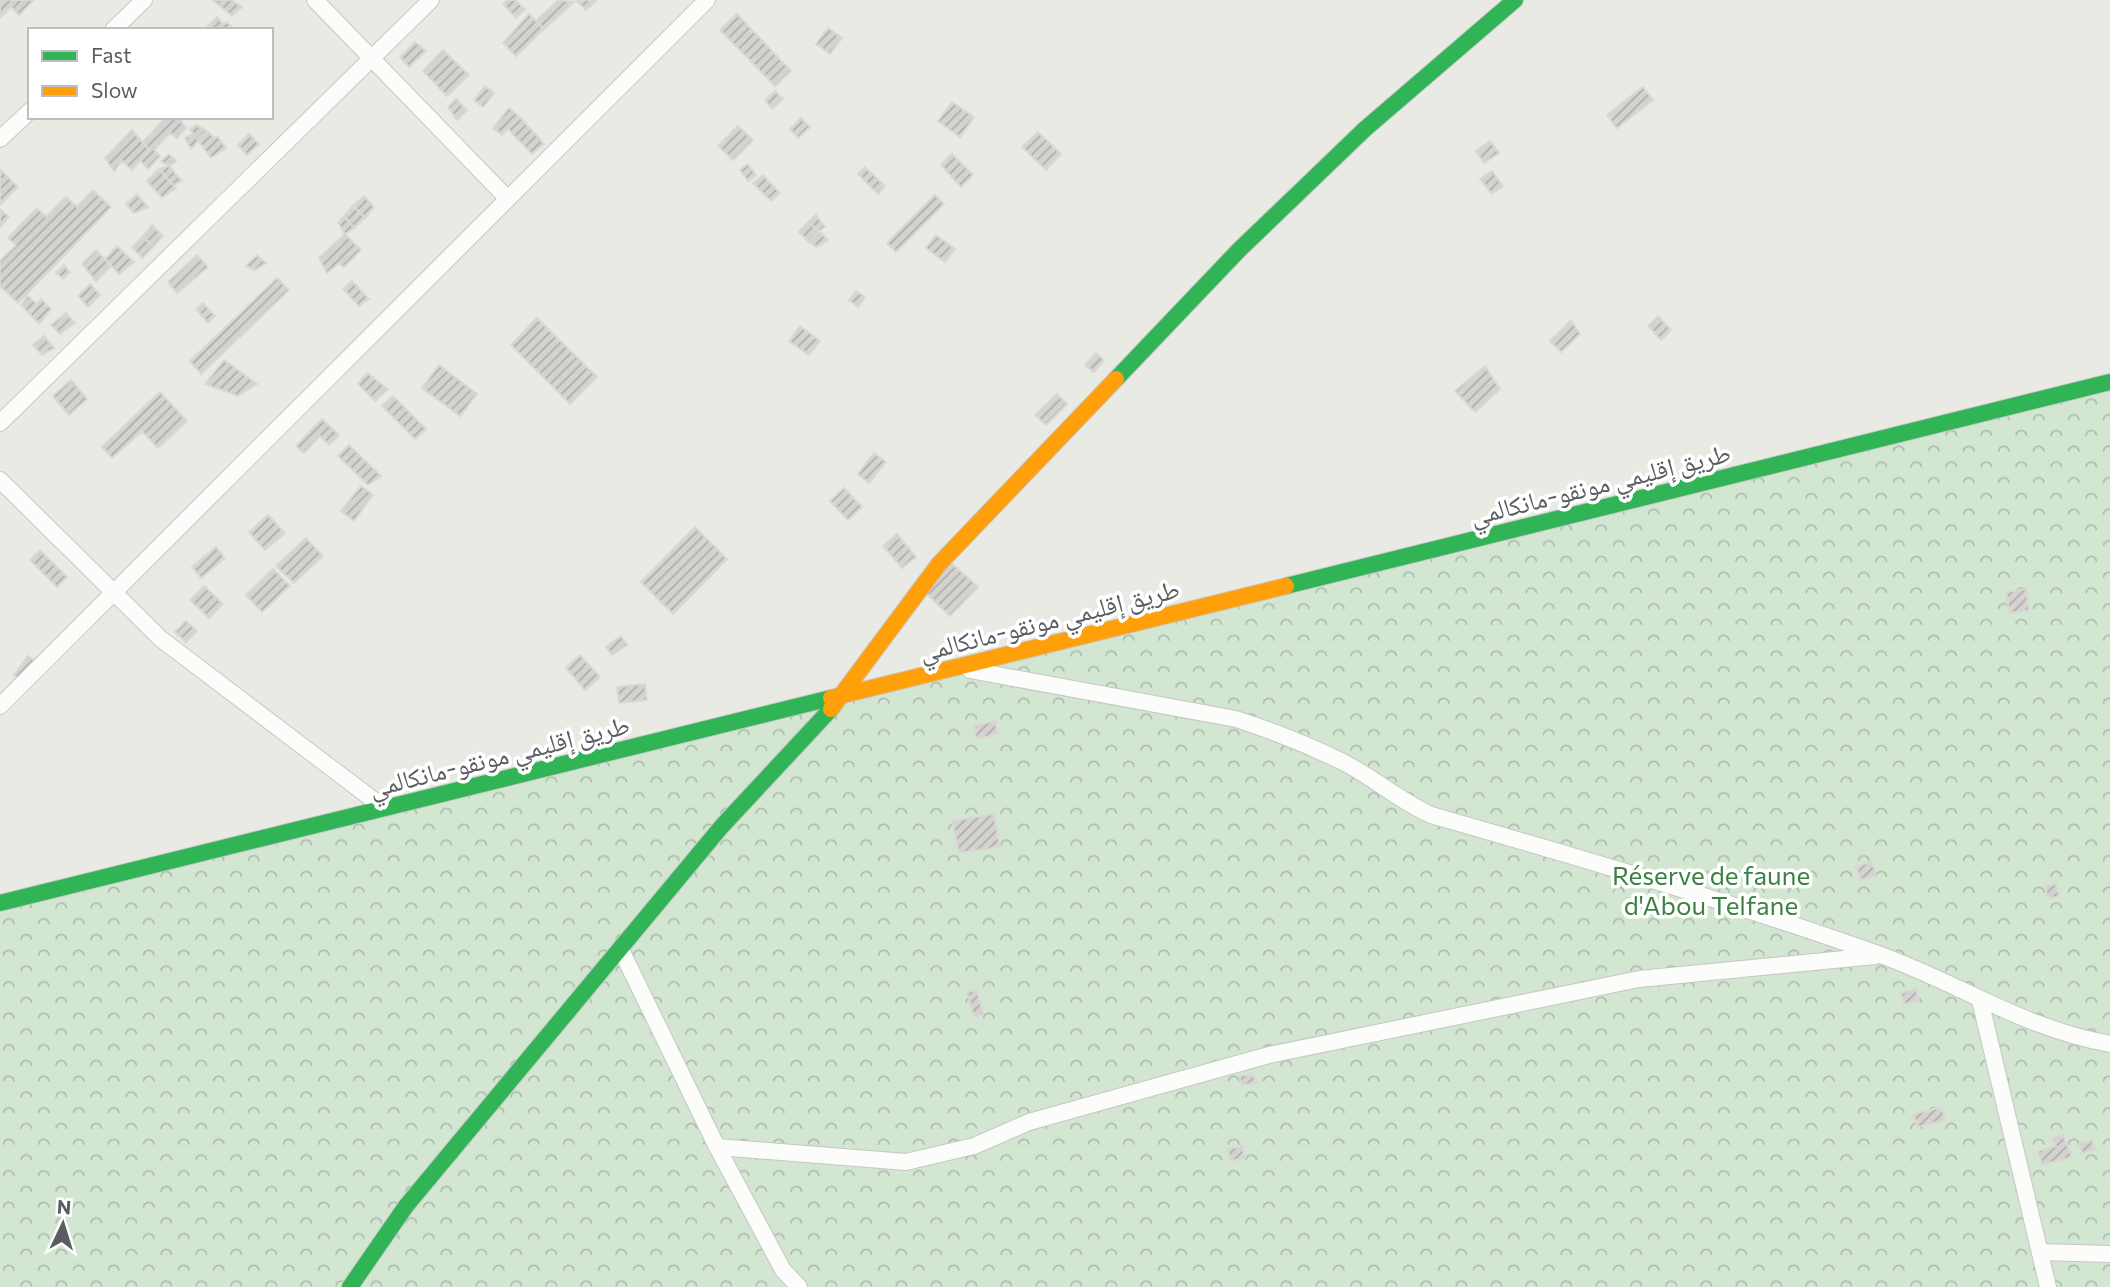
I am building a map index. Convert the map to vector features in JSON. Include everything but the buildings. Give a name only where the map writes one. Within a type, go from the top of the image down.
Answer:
[{"type":"main road","points":[[350,1287],[407,1206],[722,826],[845,694],[939,565],[1240,250],[1365,129],[1515,0]]},
{"type":"main road","name":"طريق إقليمي مونقو-مانكالمي","points":[[0,903],[2110,382]]},
{"type":"street","points":[[115,28],[144,0]]},
{"type":"street","points":[[315,0],[506,197]]},
{"type":"street","points":[[0,423],[431,0]]},
{"type":"street","points":[[0,706],[506,197],[706,0]]},
{"type":"street","points":[[0,139],[28,113]]},
{"type":"street","points":[[0,480],[161,639],[384,808]]},
{"type":"street","points":[[958,667],[1236,719],[1279,733],[1345,763],[1404,802],[1432,815],[1632,872],[1881,955],[1980,1000],[2069,1036],[2110,1044]]},
{"type":"street","points":[[621,950],[717,1147],[783,1270],[799,1287]]},
{"type":"street","points":[[717,1147],[906,1161],[974,1146],[1029,1122],[1269,1055],[1639,979],[1881,955]]},
{"type":"street","points":[[1980,1000],[2048,1287]]},
{"type":"street","points":[[2040,1252],[2110,1254]]},
{"type":"green space","name":"Réserve de faune d'Abou Telfane","points":[[2110,382],[2110,1287],[0,1287],[0,903]]},
{"type":"traffic: fast","points":[[1116,379],[1239,250],[1365,129],[1515,0]]},
{"type":"traffic: fast","points":[[1286,586],[2110,382]]},
{"type":"traffic: fast","points":[[0,903],[831,698]]},
{"type":"traffic: fast","points":[[350,1287],[406,1206],[722,826],[831,709]]},
{"type":"traffic: slow","points":[[831,709],[939,564],[1116,379]]},
{"type":"traffic: slow","points":[[831,698],[1286,586]]}]
